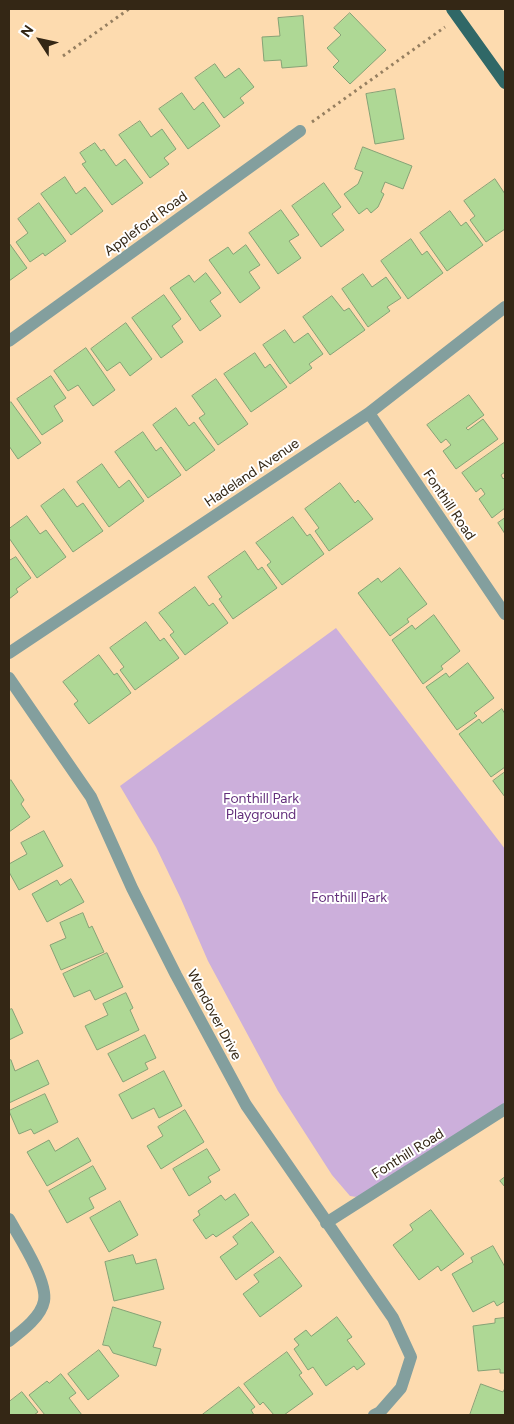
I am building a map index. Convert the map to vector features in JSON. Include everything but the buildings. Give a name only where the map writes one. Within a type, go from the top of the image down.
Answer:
[{"type":"main road","points":[[456,13],[505,83]]},
{"type":"street","name":"Appleford Road","points":[[9,341],[300,132]]},
{"type":"street","name":"Hadeland Avenue","points":[[9,654],[369,413],[505,307]]},
{"type":"street","name":"Fonthill Road","points":[[369,413],[505,614]]},
{"type":"street","name":"Wendover Drive","points":[[9,678],[91,797],[132,888],[176,975],[246,1105],[392,1318],[411,1357],[401,1388],[380,1412],[374,1415]]},
{"type":"street","name":"Fonthill Road","points":[[326,1223],[505,1110]]},
{"type":"street","points":[[9,1219],[42,1280],[45,1299],[40,1313],[9,1340]]},
{"type":"path","points":[[63,56],[129,9]]},
{"type":"path","points":[[300,132],[456,13]]},
{"type":"green space","name":"Fonthill Park","points":[[336,628],[505,849],[505,1104],[370,1199],[350,1196],[332,1175],[278,1091],[208,961],[156,847],[120,786]]},
{"type":"park label","name":"Fonthill Park Playground","points":[[261,808]]}]
